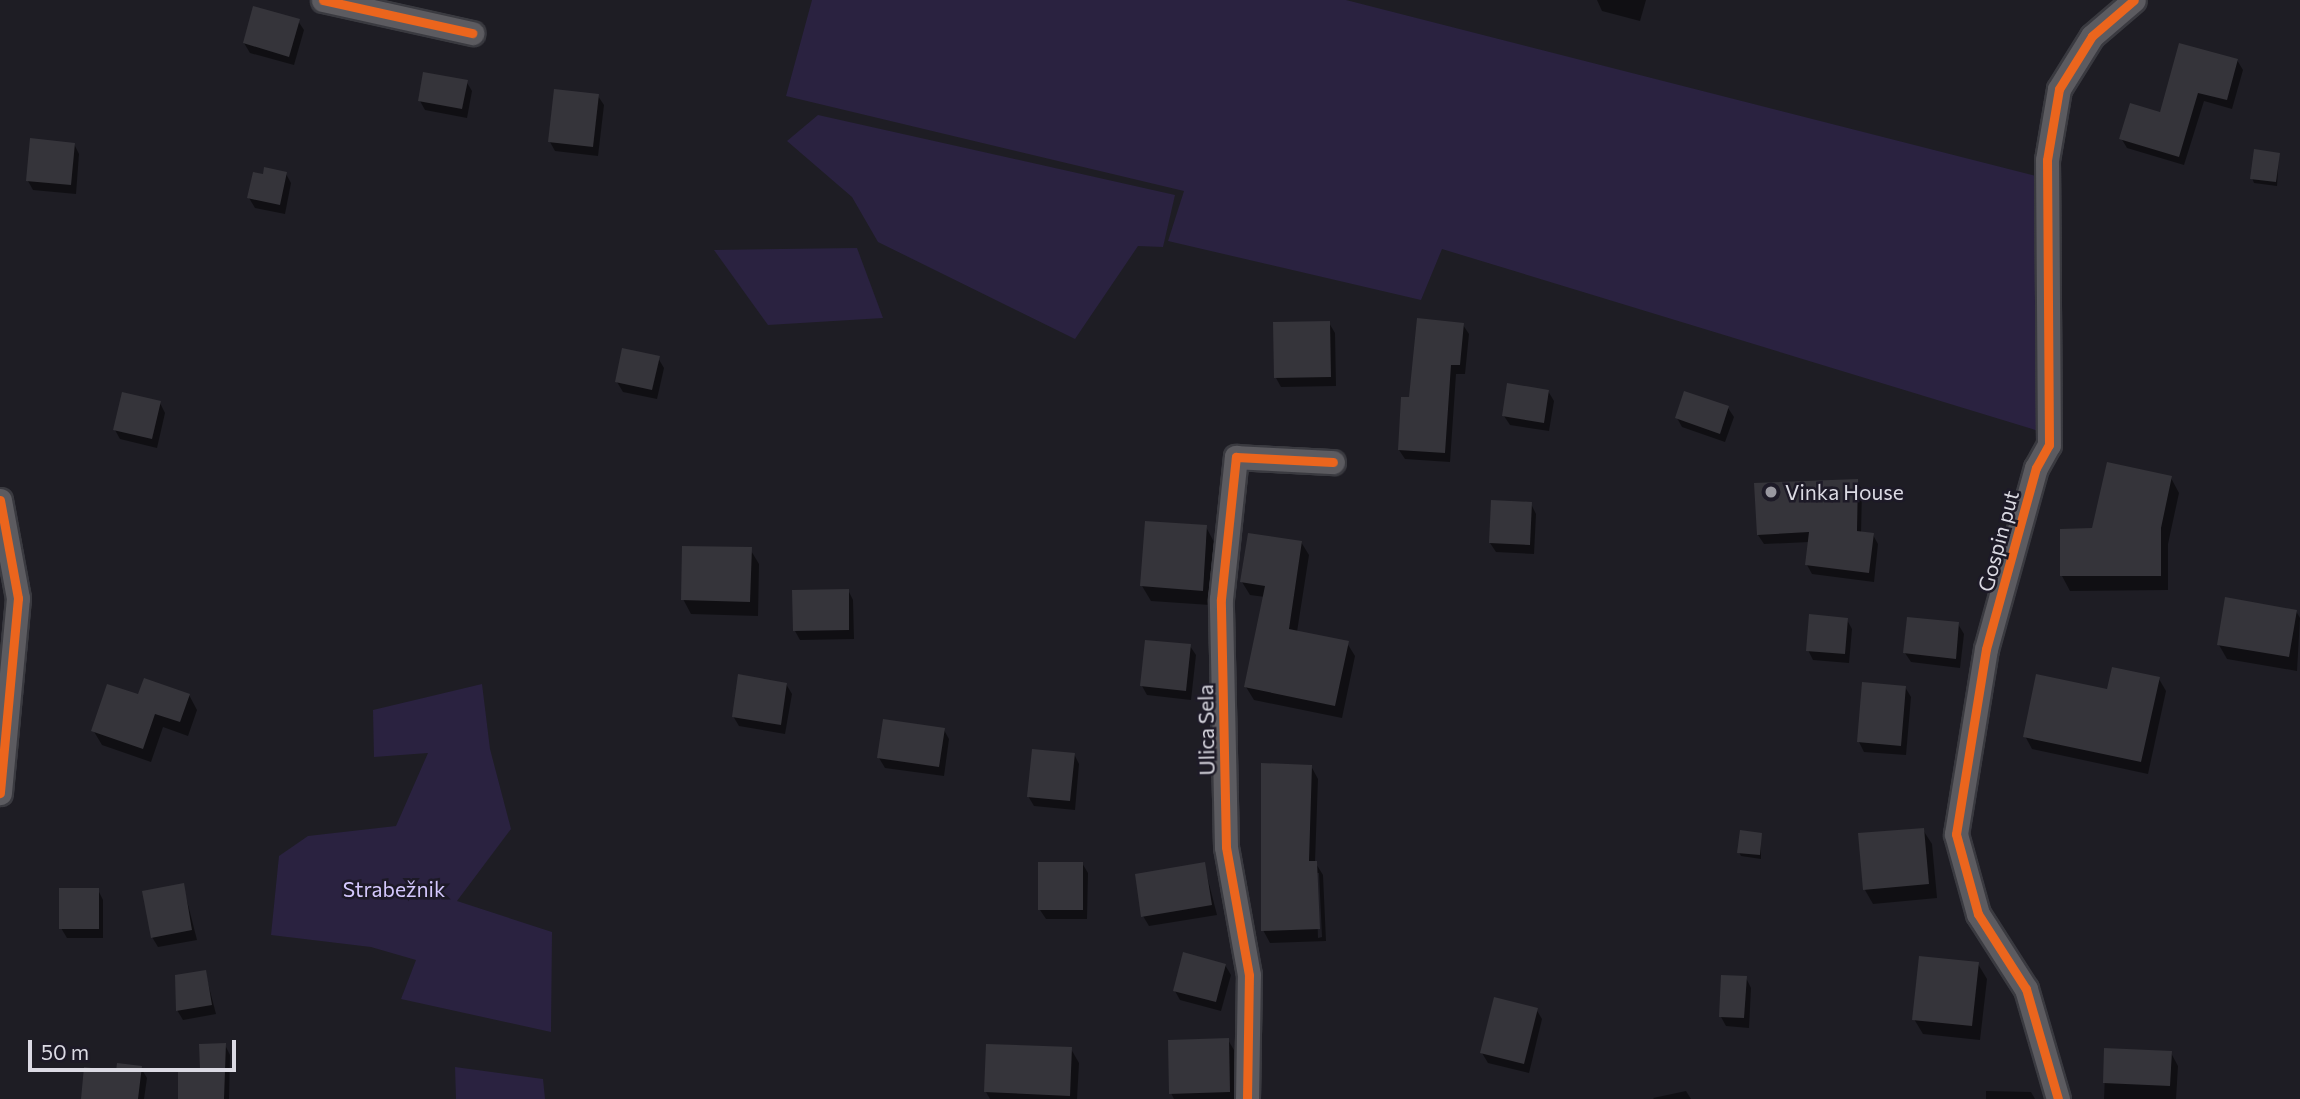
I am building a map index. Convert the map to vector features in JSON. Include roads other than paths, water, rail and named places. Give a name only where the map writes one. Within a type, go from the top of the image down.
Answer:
[{"type":"street","points":[[323,0],[472,33]]},
{"type":"street","name":"Gospin put","points":[[2058,1099],[2026,989],[1978,914],[1956,834],[1986,649],[2036,468],[2049,445],[2047,160],[2059,89],[2092,36],[2134,0]]},
{"type":"street","name":"Ulica Sela","points":[[1247,1099],[1249,975],[1226,846],[1221,599],[1237,457],[1334,462]]},
{"type":"street","points":[[0,500],[18,598],[0,793]]},
{"type":"place","name":"Vinka House","points":[[1771,492]]},
{"type":"park label","name":"Strabežnik","points":[[394,889]]}]
